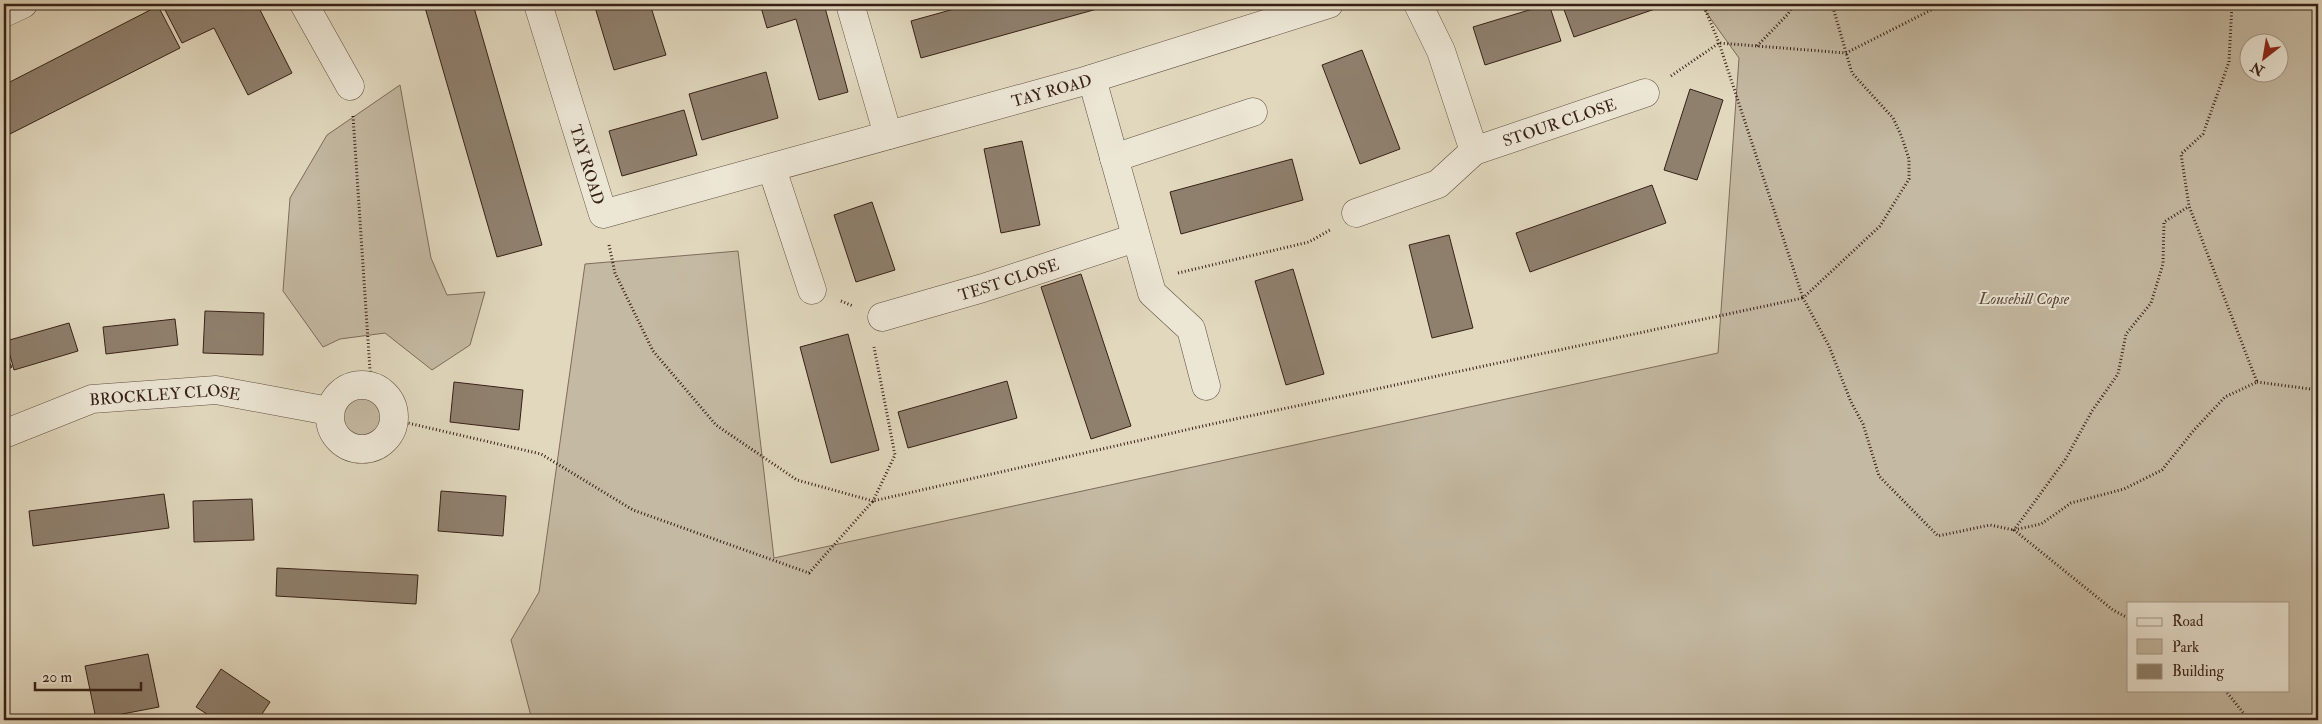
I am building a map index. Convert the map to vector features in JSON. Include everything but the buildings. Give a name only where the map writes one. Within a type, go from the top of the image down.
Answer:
[{"type":"street","points":[[4,13],[23,4]]},
{"type":"street","points":[[304,4],[350,86]]},
{"type":"street","name":"TAY ROAD","points":[[538,4],[603,214],[772,169],[1092,79],[1329,4]]},
{"type":"street","points":[[850,4],[888,135]]},
{"type":"street","points":[[1418,4],[1441,50],[1474,150]]},
{"type":"street","points":[[1092,79],[1135,238],[1152,293],[1191,329],[1206,386]]},
{"type":"street","name":"STOUR CLOSE","points":[[1356,214],[1438,184],[1474,150],[1645,94]]},
{"type":"street","points":[[1114,158],[1253,112]]},
{"type":"street","points":[[772,169],[812,290]]},
{"type":"street","name":"TEST CLOSE","points":[[882,317],[983,288],[1135,238]]},
{"type":"street","points":[[352,385],[371,385],[383,391],[392,401],[395,420],[390,436],[375,448],[356,450],[343,444],[334,435],[329,410],[336,396],[352,385]]},
{"type":"street","name":"BROCKLEY CLOSE","points":[[4,434],[92,400],[216,390],[329,410]]},
{"type":"path","points":[[1703,4],[1719,43],[1803,298],[1829,346],[1851,402],[1863,424],[1879,476],[1938,536],[1990,525],[2014,530],[2041,524],[2071,503],[2124,489],[2162,470],[2194,430],[2225,397],[2257,382],[2318,390]]},
{"type":"path","points":[[1756,46],[1788,14],[1794,4]]},
{"type":"path","points":[[603,214],[615,273],[653,351],[716,425],[797,480],[873,501],[1212,424],[1803,298],[1880,226],[1910,179],[1909,159],[1893,118],[1852,73],[1832,4]]},
{"type":"path","points":[[1645,94],[1719,43],[1846,53],[1943,4]]},
{"type":"path","points":[[2232,4],[2229,62],[2203,134],[2181,154],[2189,206],[2257,382]]},
{"type":"path","points":[[350,86],[371,385]]},
{"type":"path","points":[[2014,530],[2065,460],[2092,411],[2118,374],[2126,334],[2151,303],[2162,264],[2164,222],[2189,206]]},
{"type":"path","points":[[1148,280],[1310,242],[1356,214]]},
{"type":"path","points":[[395,420],[541,454],[633,510],[809,573],[873,501],[895,455],[874,347],[882,317],[812,290]]},
{"type":"path","points":[[2014,530],[2113,610],[2127,617]]},
{"type":"path","points":[[2227,692],[2249,720]]},
{"type":"green space","name":"Lousehill Copse","points":[[1700,4],[2318,4],[2318,720],[532,720],[511,640],[539,592],[585,264],[738,251],[774,558],[1718,353],[1739,58]]},
{"type":"green space","points":[[400,85],[431,258],[447,295],[485,292],[470,345],[432,370],[385,333],[340,339],[323,347],[283,291],[290,198],[327,135]]},
{"type":"green space","points":[[356,385],[368,385],[385,394],[392,405],[394,417],[392,429],[385,440],[368,449],[356,449],[344,444],[335,435],[330,423],[330,411],[335,399],[344,390]]}]
